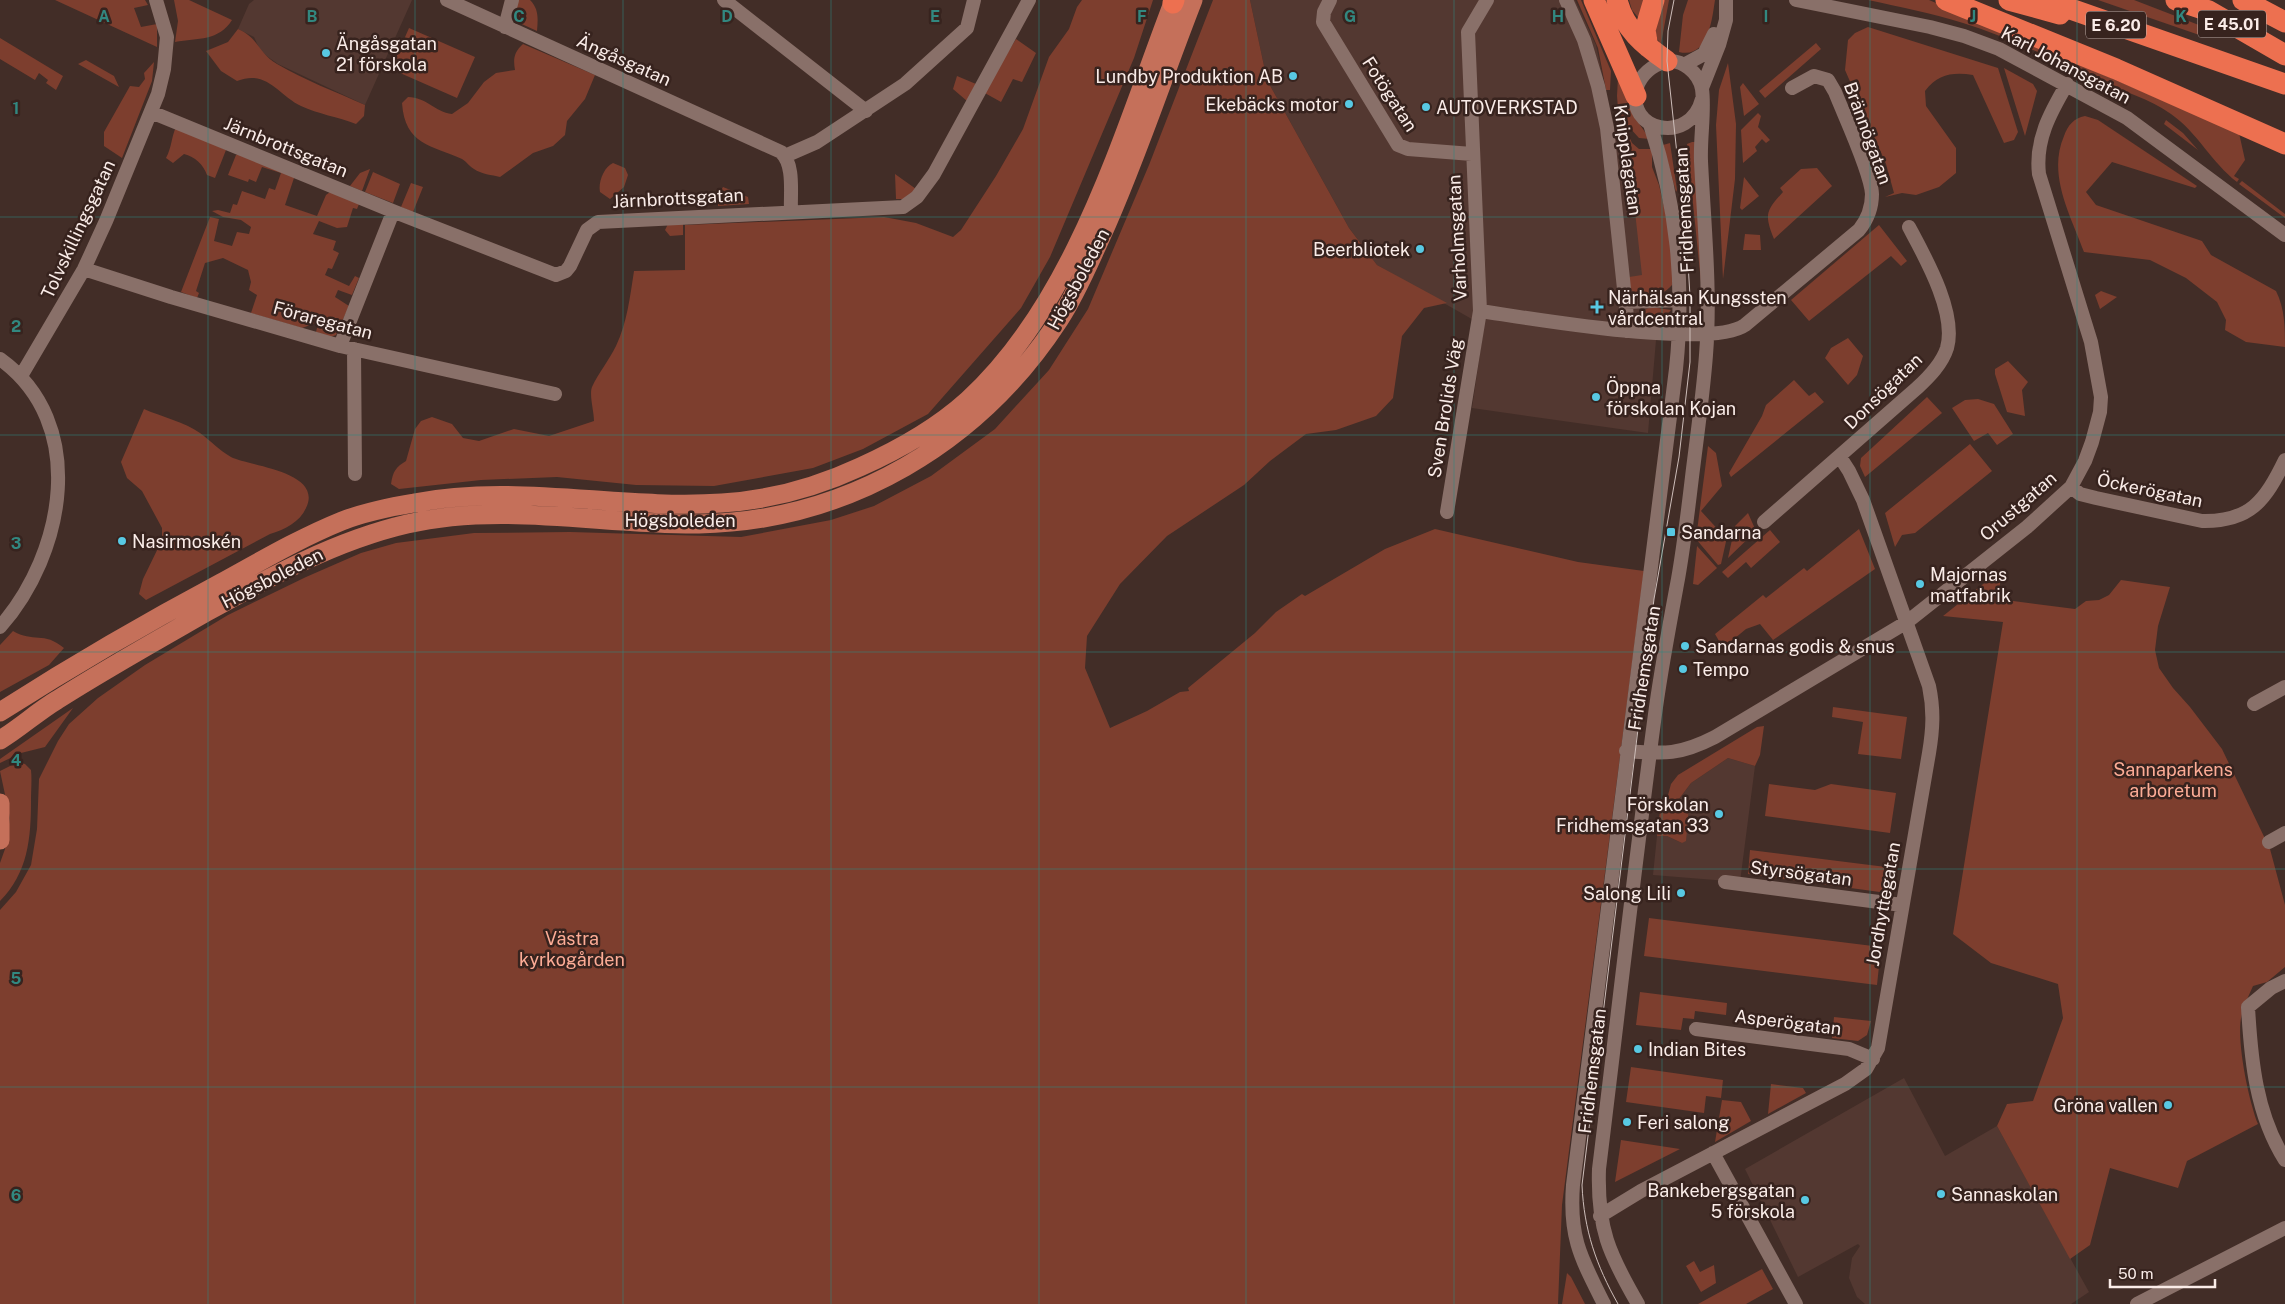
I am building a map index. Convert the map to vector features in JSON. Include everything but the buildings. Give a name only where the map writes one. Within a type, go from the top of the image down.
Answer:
[{"type":"highway","points":[[1594,0],[1636,96]]},
{"type":"highway","points":[[1617,0],[1626,24],[1648,48],[1676,63]]},
{"type":"highway","points":[[1648,48],[1645,30],[1654,0]]},
{"type":"highway","points":[[1946,0],[2116,68],[2285,144]]},
{"type":"highway","points":[[2009,0],[2187,50]]},
{"type":"highway","name":"E 6.20","points":[[2045,0],[2285,84]]},
{"type":"highway","name":"E 45.01","points":[[2176,0],[2209,11],[2285,55]]},
{"type":"highway","name":"E 45.01","points":[[2243,0],[2285,22]]},
{"type":"main road","name":"Högsboleden","points":[[0,712],[189,600],[299,541],[344,520],[369,512],[434,499],[470,496],[543,496],[692,504],[753,500],[838,477],[914,439],[969,399],[1002,365],[1028,330],[1060,280],[1100,194],[1178,1]]},
{"type":"main road","name":"Högsboleden","points":[[1,740],[54,702],[225,602],[319,553],[386,529],[412,523],[486,515],[699,524],[767,517],[834,499],[877,482],[937,448],[979,416],[1003,392],[1060,319],[1089,264],[1116,203],[1178,1]]},
{"type":"main road","points":[[0,803],[0,840]]},
{"type":"street","name":"Tolvskillingsgatan","points":[[22,376],[84,269],[158,94],[166,49],[165,27],[156,0]]},
{"type":"street","name":"Ängåsgatan","points":[[447,0],[781,152],[785,156]]},
{"type":"street","points":[[505,27],[512,0]]},
{"type":"street","points":[[724,0],[866,111]]},
{"type":"street","points":[[791,212],[790,174],[785,156],[817,142],[905,84],[966,28],[974,0]]},
{"type":"street","name":"Järnbrottsgatan","points":[[151,112],[394,212],[556,274],[570,266],[587,230],[598,222],[903,207],[910,203],[934,174],[1029,0]]},
{"type":"street","name":"Fotögatan","points":[[1330,0],[1324,12],[1323,22],[1398,145],[1408,149],[1472,154]]},
{"type":"street","name":"Varholmsgatan","points":[[1487,0],[1468,32],[1480,311],[1626,331],[1708,334]]},
{"type":"street","name":"Knipplagatan","points":[[1566,0],[1584,40],[1602,103],[1616,210],[1627,317],[1626,331]]},
{"type":"street","name":"Karl Johansgatan","points":[[1796,0],[1912,23],[1964,36],[1999,49],[2127,118],[2168,146],[2285,235]]},
{"type":"street","points":[[1636,96],[1638,84],[1646,72],[1700,57],[1708,49],[1726,2]]},
{"type":"street","points":[[1702,93],[1726,20],[1726,2]]},
{"type":"street","points":[[1676,63],[1697,76],[1702,93]]},
{"type":"street","name":"Brännögatan","points":[[1708,334],[1740,328],[1746,325],[1858,230],[1866,221],[1871,205],[1871,186],[1835,92],[1828,80],[1820,76],[1809,77],[1792,88]]},
{"type":"street","name":"Orustgatan","points":[[1626,750],[1672,753],[1691,749],[1907,622],[2027,527],[2071,487],[2090,448],[2100,412],[2101,397],[2091,342],[2039,174],[2037,158],[2039,142],[2047,122],[2067,84]]},
{"type":"street","name":"Fridhemsgatan","points":[[1650,124],[1666,128],[1681,126],[1692,119],[1702,93]]},
{"type":"street","name":"Fridhemsgatan","points":[[1638,1304],[1606,1242],[1600,1216],[1599,1170],[1650,753],[1666,639],[1685,534],[1702,402],[1708,334],[1700,138],[1702,93]]},
{"type":"street","name":"Fridhemsgatan","points":[[1604,1304],[1576,1243],[1571,1215],[1573,1185],[1679,333],[1681,300],[1680,266],[1672,206],[1650,124],[1638,110],[1636,96]]},
{"type":"street","points":[[340,346],[394,212]]},
{"type":"street","name":"Donsögatan","points":[[1764,522],[1928,378],[1943,356],[1947,347],[1948,318],[1934,279],[1909,227]]},
{"type":"street","name":"Föraregatan","points":[[84,269],[171,297],[340,346],[555,394]]},
{"type":"street","points":[[1624,302],[1681,300]]},
{"type":"street","name":"Sven Brolids Väg","points":[[1448,512],[1480,311]]},
{"type":"street","points":[[354,349],[355,474]]},
{"type":"street","points":[[0,358],[22,376],[42,405],[52,428],[58,459],[57,498],[51,528],[36,569],[21,598],[0,627]]},
{"type":"street","name":"Jordhyttegatan","points":[[1840,457],[1850,471],[1863,500],[1907,622],[1929,686],[1934,721],[1878,1048],[1873,1060]]},
{"type":"street","name":"Öckerögatan","points":[[2071,487],[2080,494],[2096,498],[2202,521],[2217,522],[2235,518],[2260,503],[2269,491],[2285,460]]},
{"type":"street","points":[[2254,704],[2285,687]]},
{"type":"street","points":[[2269,842],[2285,833]]},
{"type":"street","name":"Styrsögatan","points":[[1725,882],[1902,906]]},
{"type":"street","points":[[2284,1158],[2267,1127],[2260,1103],[2250,1041],[2248,1007],[2271,988],[2285,981]]},
{"type":"street","name":"Asperögatan","points":[[1696,1029],[1849,1049],[1873,1060]]},
{"type":"street","points":[[1600,1216],[1641,1191],[1845,1084],[1866,1069],[1873,1060]]},
{"type":"street","points":[[1714,1154],[1791,1302]]},
{"type":"street","points":[[2136,1304],[2285,1228]]},
{"type":"shaded area","name":"Ängåsgatan 21 förskola","points":[[254,0],[412,0],[365,105],[278,64],[260,50],[254,37],[238,29],[249,4]]},
{"type":"shaded area","points":[[1250,0],[1575,0],[1596,45],[1615,135],[1628,135],[1658,317],[1648,433],[1472,408],[1484,326],[1377,265],[1349,228],[1267,80]]},
{"type":"shaded area","name":"Förskolan Fridhemsgatan 33","points":[[1728,758],[1755,766],[1740,882],[1653,875],[1657,836],[1667,836],[1682,843],[1689,805],[1679,799],[1691,783]]},
{"type":"shaded area","name":"Sannaskolan","points":[[1904,1078],[1945,1156],[1997,1126],[2089,1292],[2071,1304],[1865,1304],[1857,1297],[1849,1278],[1852,1258],[1860,1246],[1858,1244],[1798,1277],[1745,1169]]},
{"type":"green space","points":[[55,0],[145,0],[148,5],[134,8],[141,27],[157,24],[157,47]]},
{"type":"green space","points":[[174,0],[189,0],[232,20],[221,32],[214,35],[175,42],[178,21]]},
{"type":"green space","points":[[518,0],[530,0],[533,3],[537,14],[537,31],[513,20]]},
{"type":"green space","points":[[1082,0],[1153,0],[1134,58],[1050,257],[1021,308],[928,414],[863,449],[813,468],[714,486],[636,485],[557,477],[481,480],[399,489],[391,484],[396,470],[406,461],[415,429],[421,421],[432,417],[452,424],[463,438],[479,441],[514,429],[549,436],[594,421],[592,387],[620,337],[628,310],[634,271],[685,270],[685,225],[884,217],[916,223],[953,237],[961,230],[996,176],[1023,129],[1049,57],[1069,29],[1077,7]]},
{"type":"green space","name":"Västra kyrkogården","points":[[1213,0],[1250,0],[1267,80],[1349,228],[1377,265],[1447,303],[1424,308],[1402,336],[1393,398],[1376,416],[1336,430],[1306,434],[1270,461],[1244,485],[1167,536],[1120,584],[1087,636],[1085,668],[1110,728],[1147,711],[1180,692],[1189,691],[1188,688],[1255,633],[1276,612],[1302,594],[1305,596],[1385,549],[1435,529],[1578,562],[1644,571],[1562,1205],[1558,1304],[0,1304],[0,910],[16,892],[31,865],[37,829],[39,779],[58,741],[69,724],[98,698],[145,665],[228,615],[361,553],[396,543],[474,533],[570,532],[741,537],[831,520],[874,506],[931,476],[995,429],[1049,370],[1088,309],[1149,165]]},
{"type":"green space","points":[[1577,0],[1581,0],[1611,71],[1610,90],[1606,90],[1598,48]]},
{"type":"green space","points":[[1629,0],[1649,0],[1641,21],[1632,10]]},
{"type":"green space","points":[[1664,0],[1669,0],[1661,44],[1656,34],[1656,28]]},
{"type":"green space","points":[[1688,0],[1715,0],[1707,36],[1696,50],[1689,53],[1679,52],[1683,15]]},
{"type":"green space","points":[[1868,0],[1929,0],[2239,133],[2245,160],[2234,176],[2239,179],[2237,182],[2228,174],[2189,130],[2163,108],[2099,81],[2016,42],[1981,29],[1940,16]]},
{"type":"green space","points":[[2098,0],[2134,0],[2217,32],[2208,38]]},
{"type":"green space","points":[[1868,27],[1998,68],[2018,132],[2014,140],[2004,143],[1973,75],[1952,74],[1941,78],[1930,85],[1925,91],[1926,106],[1956,148],[1956,173],[1939,187],[1916,195],[1902,193],[1885,197],[1894,193],[1886,164],[1845,70],[1848,40],[1855,33]]},
{"type":"green space","points":[[409,28],[475,57],[457,98],[391,69]]},
{"type":"green space","points":[[238,29],[255,41],[271,60],[287,70],[365,105],[364,116],[356,124],[314,111],[301,106],[264,81],[256,78],[247,78],[237,81],[221,71],[206,51],[228,42]]},
{"type":"green space","points":[[0,38],[63,76],[56,90],[46,83],[48,80],[39,73],[35,80],[0,59]]},
{"type":"green space","points":[[1016,39],[1036,53],[1022,82],[1013,79],[1001,102],[983,92]]},
{"type":"green space","points":[[1816,43],[1821,49],[1765,98],[1759,91]]},
{"type":"green space","points":[[523,44],[595,75],[585,99],[567,121],[565,135],[553,146],[533,153],[500,177],[477,171],[462,159],[422,142],[408,128],[402,103],[408,97],[420,99],[446,113],[452,114],[468,103],[484,82],[496,73],[515,70],[515,56]]},
{"type":"green space","points":[[86,60],[114,76],[119,87],[78,64]]},
{"type":"green space","points":[[154,62],[152,81],[122,158],[104,146],[104,132],[130,86],[139,87],[145,79],[144,73]]},
{"type":"green space","points":[[1728,63],[1736,124],[1735,179],[1723,279],[1716,125],[1719,90]]},
{"type":"green space","points":[[2004,68],[2033,84],[2037,91],[2025,136]]},
{"type":"green space","points":[[957,76],[976,84],[967,101],[953,89]]},
{"type":"green space","points":[[1618,77],[1635,118],[1650,139],[1639,138],[1629,127],[1619,121]]},
{"type":"green space","points":[[1743,83],[1759,104],[1744,116],[1740,87]]},
{"type":"green space","points":[[1758,113],[1761,116],[1758,127],[1770,140],[1766,143],[1762,139],[1755,147],[1757,151],[1743,163],[1741,130]]},
{"type":"green space","points":[[2085,116],[2098,120],[2197,186],[2195,188],[2112,162],[2086,192],[2096,205],[2202,241],[2211,255],[2276,291],[2283,312],[2285,347],[2246,342],[2225,330],[2226,320],[2217,302],[2186,278],[2150,260],[2084,252],[2067,210],[2059,180],[2058,166],[2059,151],[2067,129],[2075,120]]},
{"type":"green space","points":[[2166,120],[2183,133],[2198,150],[2164,124]]},
{"type":"green space","points":[[176,127],[226,150],[215,178],[207,175],[201,164],[188,155],[184,154],[173,163],[166,158]]},
{"type":"green space","points":[[1616,129],[1628,134],[1632,143],[1639,149],[1652,149],[1652,167],[1659,185],[1672,241],[1672,285],[1662,293],[1646,295],[1628,290],[1629,277],[1642,275],[1627,139],[1616,139]]},
{"type":"green space","points":[[1695,142],[1702,292],[1687,144]]},
{"type":"green space","points":[[1670,143],[1677,190],[1676,192],[1663,145]]},
{"type":"green space","points":[[239,154],[295,175],[285,205],[317,216],[326,195],[330,192],[359,204],[357,209],[353,208],[347,227],[337,228],[319,221],[313,234],[336,241],[333,250],[339,253],[332,269],[328,268],[325,275],[349,286],[355,276],[359,278],[352,295],[338,290],[335,297],[349,306],[336,335],[331,337],[316,332],[318,324],[316,323],[302,328],[251,313],[257,295],[249,290],[251,282],[248,270],[223,258],[205,263],[196,291],[199,293],[197,298],[181,292],[210,217],[219,219],[214,241],[232,246],[237,232],[249,234],[251,227],[241,220],[223,217],[212,211],[218,210],[230,213],[233,204],[237,205],[242,191],[265,199],[269,188],[275,190],[281,173],[262,167],[256,182],[249,179],[248,182],[228,175],[236,155]]},
{"type":"green space","points":[[613,163],[625,168],[628,175],[624,187],[610,199],[600,192],[600,184],[604,171]]},
{"type":"green space","points":[[1817,168],[1832,186],[1774,239],[1768,213],[1783,192],[1780,188],[1801,169]]},
{"type":"green space","points":[[370,169],[362,191],[350,186],[360,173]]},
{"type":"green space","points":[[373,172],[400,184],[393,203],[365,192]]},
{"type":"green space","points":[[895,174],[916,189],[906,199],[896,199]]},
{"type":"green space","points":[[1744,177],[1759,196],[1742,210],[1740,208]]},
{"type":"green space","points":[[2242,181],[2285,214],[2285,218],[2239,184]]},
{"type":"green space","points":[[411,183],[423,187],[413,212],[401,207]]},
{"type":"green space","points":[[723,187],[748,197],[749,204],[718,206],[718,195]]},
{"type":"green space","points":[[668,224],[683,224],[683,235],[670,236],[665,230]]},
{"type":"green space","points":[[1879,225],[1907,261],[1901,266],[1891,256],[1809,321],[1791,300]]},
{"type":"green space","points":[[1745,234],[1760,235],[1761,250],[1743,250]]},
{"type":"green space","points":[[2101,291],[2117,297],[2100,309],[2095,295]]},
{"type":"green space","points":[[1651,307],[1671,310],[1667,314],[1655,319],[1646,318],[1638,313]]},
{"type":"green space","points":[[1848,338],[1863,356],[1857,375],[1848,385],[1825,358],[1831,348]]},
{"type":"green space","points":[[2008,361],[2028,382],[2022,390],[2025,416],[2007,412],[1995,374],[1995,369]]},
{"type":"green space","points":[[1794,380],[1809,396],[1815,392],[1824,402],[1731,477],[1729,473],[1762,416],[1766,405]]},
{"type":"green space","points":[[1927,397],[1942,413],[1865,477],[1860,466],[1861,458]]},
{"type":"green space","points":[[1978,399],[1994,404],[2013,434],[1997,445],[1988,433],[1974,441],[1952,408],[1965,400]]},
{"type":"green space","points":[[144,409],[194,429],[231,457],[267,467],[295,478],[304,486],[309,496],[303,513],[291,525],[270,534],[146,600],[139,594],[143,579],[162,540],[162,528],[142,491],[127,478],[121,462]]},
{"type":"green space","points":[[1970,444],[1992,471],[1915,533],[1902,535],[1895,547],[1885,513]]},
{"type":"green space","points":[[1708,446],[1716,453],[1722,486],[1701,511],[1722,534],[1729,528],[1721,564],[1718,565],[1696,539]]},
{"type":"green space","points":[[1748,513],[1756,531],[1728,558],[1735,526]]},
{"type":"green space","points":[[1859,529],[1875,569],[1773,640],[1760,624],[1746,629],[1723,648],[1715,634],[1763,595],[1766,598],[1804,568],[1807,571]]},
{"type":"green space","points":[[1770,530],[1780,542],[1751,568],[1746,562],[1728,578],[1722,572]]},
{"type":"green space","points":[[1697,546],[1717,568],[1698,585],[1693,584]]},
{"type":"green space","name":"Sannaparkens arboretum","points":[[2002,569],[1998,599],[2075,609],[2086,601],[2099,600],[2109,595],[2121,580],[2170,587],[2158,626],[2155,650],[2159,668],[2222,749],[2270,849],[2285,905],[2285,967],[2267,982],[2253,986],[2244,1007],[2240,1024],[2244,1069],[2258,1124],[2187,1161],[2178,1188],[2110,1168],[2090,1245],[2070,1259],[1997,1126],[2007,1104],[2033,1101],[2063,1018],[2058,984],[1991,963],[1953,934],[2003,622],[1943,616]]},
{"type":"green space","points":[[13,631],[27,636],[50,640],[64,648],[49,665],[0,692],[0,645]]},
{"type":"green space","points":[[1833,707],[1907,717],[1901,759],[1858,754],[1863,722],[1832,717]]},
{"type":"green space","points":[[73,708],[45,747],[21,753],[0,763],[0,759]]},
{"type":"green space","points":[[1764,726],[1760,755],[1755,766],[1728,758],[1691,783],[1679,799],[1667,799],[1671,784],[1678,775],[1757,727]]},
{"type":"green space","points":[[18,762],[25,764],[31,770],[29,842],[17,879],[0,901],[0,863],[5,849],[10,818],[0,771]]},
{"type":"green space","points":[[1769,784],[1815,790],[1831,784],[1896,793],[1890,833],[1765,816]]},
{"type":"green space","points":[[1689,805],[1686,841],[1682,843],[1667,836],[1657,836],[1660,811]]},
{"type":"green space","points":[[1750,850],[1886,867],[1886,876],[1895,879],[1892,888],[1887,893],[1748,874]]},
{"type":"green space","points":[[1649,918],[1881,947],[1877,985],[1644,956]]},
{"type":"green space","points":[[1640,992],[1727,1003],[1726,1015],[1695,1011],[1694,1019],[1683,1018],[1681,1030],[1636,1025]]},
{"type":"green space","points":[[1834,1017],[1871,1021],[1867,1035],[1858,1041],[1832,1038]]},
{"type":"green space","points":[[1631,1067],[1723,1080],[1721,1098],[1706,1096],[1704,1113],[1626,1102]]},
{"type":"green space","points":[[1771,1084],[1803,1088],[1806,1093],[1768,1114]]},
{"type":"green space","points":[[1722,1100],[1741,1102],[1751,1121],[1715,1142]]},
{"type":"green space","points":[[1621,1140],[1680,1149],[1615,1182]]},
{"type":"green space","points":[[1694,1261],[1700,1272],[1714,1265],[1716,1283],[1701,1292],[1686,1266]]},
{"type":"green space","points":[[1762,1269],[1773,1289],[1746,1304],[1698,1304]]},
{"type":"green space","points":[[1567,1273],[1571,1277],[1585,1304],[1562,1304]]},
{"type":"tram line","points":[[1618,1304],[1603,1275],[1592,1247],[1585,1217],[1582,1185],[1654,599],[1679,457],[1690,362],[1690,296],[1687,247],[1667,61],[1668,31],[1674,0]]},
{"type":"place","name":"Ängåsgatan 21 förskola","points":[[326,53]]},
{"type":"place","name":"Lundby Produktion AB","points":[[1293,76]]},
{"type":"place","name":"Ekebäcks motor","points":[[1349,104]]},
{"type":"place","name":"AUTOVERKSTAD","points":[[1426,107]]},
{"type":"place","name":"Beerbliotek","points":[[1420,249]]},
{"type":"place","name":"Närhälsan Kungssten vårdcentral","points":[[1597,307]]},
{"type":"place","name":"Öppna förskolan Kojan","points":[[1596,397]]},
{"type":"place","name":"Sandarna","points":[[1671,532]]},
{"type":"place","name":"Nasirmoskén","points":[[122,541]]},
{"type":"place","name":"Majornas matfabrik","points":[[1920,584]]},
{"type":"place","name":"Sandarnas godis & snus","points":[[1685,646]]},
{"type":"place","name":"Tempo","points":[[1683,669]]},
{"type":"place","name":"Förskolan Fridhemsgatan 33","points":[[1719,814]]},
{"type":"place","name":"Salong Lili","points":[[1681,893]]},
{"type":"place","name":"Indian Bites","points":[[1638,1049]]},
{"type":"place","name":"Gröna vallen","points":[[2168,1105]]},
{"type":"place","name":"Feri salong","points":[[1627,1122]]},
{"type":"place","name":"Sannaskolan","points":[[1941,1194]]},
{"type":"place","name":"Bankebergsgatan 5 förskola","points":[[1805,1200]]}]
